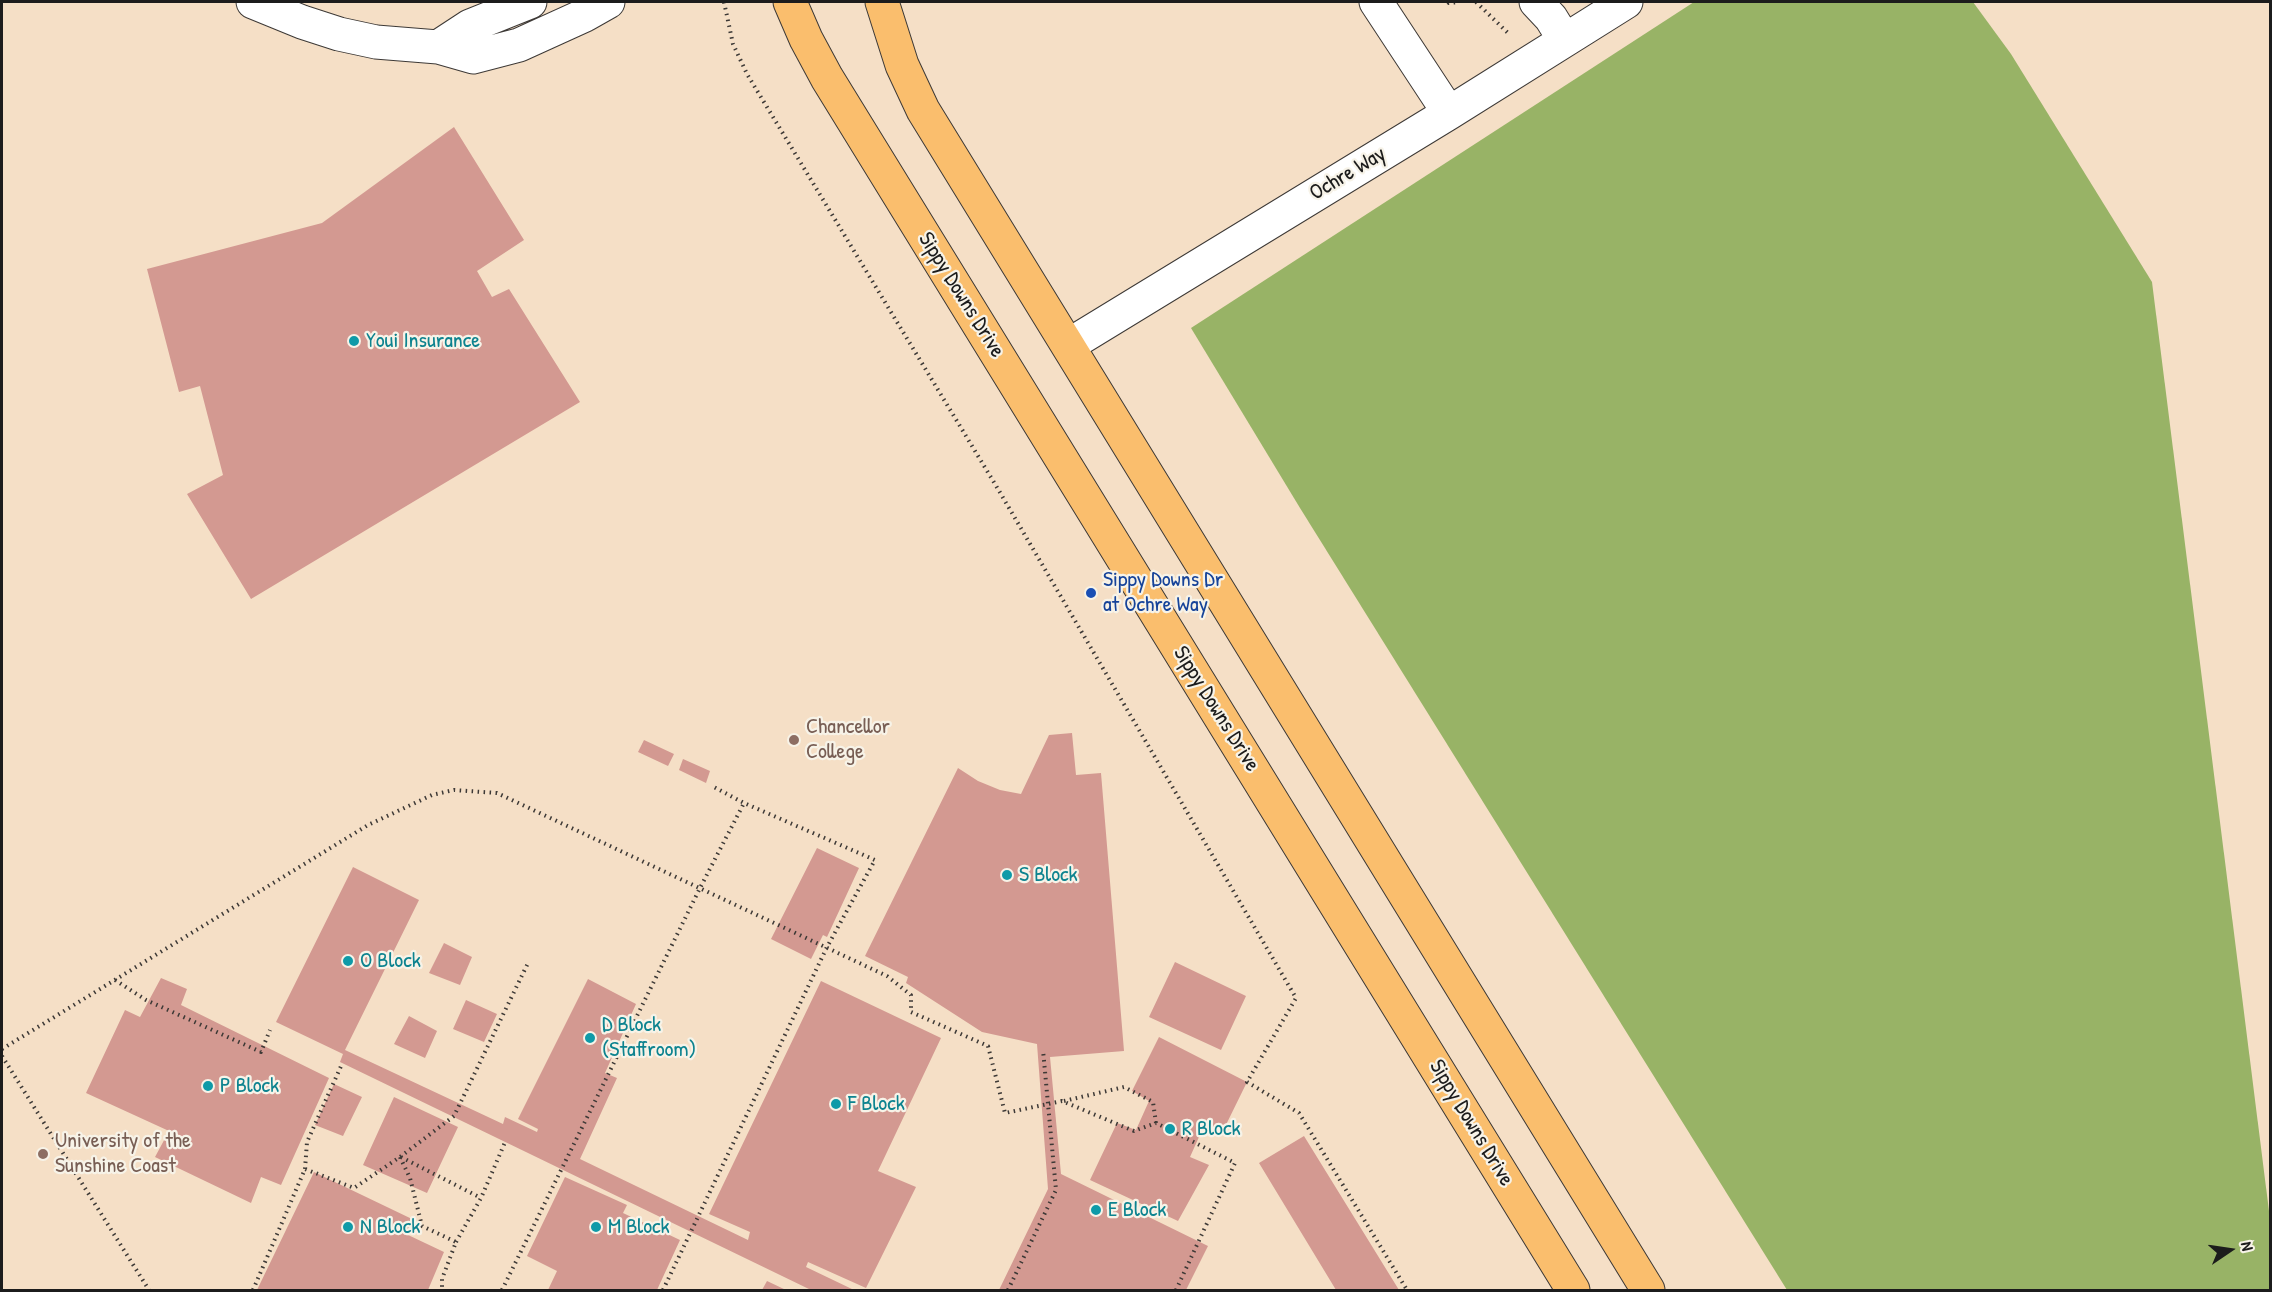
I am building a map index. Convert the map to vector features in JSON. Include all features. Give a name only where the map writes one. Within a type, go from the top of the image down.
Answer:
[{"type":"main road","name":"Sippy Downs Drive","points":[[790,2],[806,39],[827,78],[1573,1290]]},
{"type":"main road","points":[[882,2],[902,65],[923,110],[1648,1290]]},
{"type":"street","points":[[253,2],[339,34],[376,42],[438,47],[473,57],[519,45],[555,30],[608,2]]},
{"type":"street","points":[[438,47],[470,26],[530,2]]},
{"type":"street","points":[[1376,2],[1449,113]]},
{"type":"street","points":[[1536,2],[1551,18],[1564,39]]},
{"type":"street","name":"Ochre Way","points":[[1069,345],[1626,2]]},
{"type":"path","points":[[724,2],[733,44],[747,74],[995,484],[1296,998],[1247,1082],[1299,1113],[1407,1290]]},
{"type":"path","points":[[1448,2],[1459,2]]},
{"type":"path","points":[[1476,2],[1509,34]]},
{"type":"path","points":[[663,1290],[827,947],[875,860],[744,803],[712,786]]},
{"type":"path","points":[[2,1049],[368,825],[432,795],[454,790],[497,793],[887,976],[911,995],[911,1012],[988,1046],[1005,1113],[1124,1087],[1153,1102],[1156,1124]]},
{"type":"path","points":[[502,1290],[744,803]]},
{"type":"path","points":[[306,1169],[354,1188],[454,1116],[528,963]]},
{"type":"path","points":[[116,980],[146,1000],[261,1052],[270,1030]]},
{"type":"path","points":[[1008,1290],[1056,1190],[1043,1050]]},
{"type":"path","points":[[2,1056],[148,1290]]},
{"type":"path","points":[[254,1290],[306,1169],[307,1142],[342,1064]]},
{"type":"path","points":[[1062,1101],[1134,1131],[1156,1124],[1235,1163],[1176,1290]]},
{"type":"path","points":[[442,1290],[442,1279],[456,1242],[481,1198],[506,1140]]},
{"type":"path","points":[[400,1157],[481,1198]]},
{"type":"path","points":[[400,1157],[410,1178],[422,1226],[456,1242]]},
{"type":"green space","points":[[1694,2],[1973,2],[2011,54],[2152,282],[2270,1219],[2270,1290],[1787,1290],[1300,508],[1191,328]]},
{"type":"building","name":"Youi Insurance","points":[[454,127],[524,240],[477,271],[492,297],[509,289],[580,402],[251,599],[187,494],[223,475],[200,386],[179,392],[147,269],[322,223]]},
{"type":"building","name":"S Block","points":[[1072,733],[1076,775],[1101,773],[1124,1051],[1050,1057],[1061,1174],[1208,1246],[1186,1290],[999,1290],[1048,1189],[1037,1044],[982,1032],[906,983],[908,977],[865,956],[958,768],[978,781],[1000,790],[1021,794],[1049,735]]},
{"type":"building","points":[[644,740],[674,754],[668,766],[638,752]]},
{"type":"building","points":[[683,759],[710,771],[706,783],[679,770]]},
{"type":"building","points":[[817,848],[859,868],[827,937],[823,935],[811,959],[771,939]]},
{"type":"building","points":[[353,867],[419,900],[345,1050],[503,1124],[505,1117],[537,1132],[538,1129],[518,1119],[588,979],[636,1004],[605,1073],[617,1078],[580,1159],[748,1240],[750,1232],[709,1214],[821,981],[941,1038],[878,1171],[916,1187],[866,1288],[808,1262],[806,1267],[854,1290],[811,1290],[340,1062],[343,1054],[276,1022]]},
{"type":"building","points":[[444,943],[472,957],[460,985],[429,973]]},
{"type":"building","points":[[1175,962],[1246,996],[1221,1050],[1149,1017]]},
{"type":"building","name":"P Block","points":[[161,978],[187,989],[181,1005],[329,1078],[281,1185],[261,1177],[251,1203],[155,1157],[169,1131],[86,1093],[125,1010],[140,1017]]},
{"type":"building","points":[[466,1000],[497,1014],[484,1042],[453,1029]]},
{"type":"building","points":[[409,1016],[437,1031],[425,1058],[394,1044]]},
{"type":"building","name":"R Block","points":[[1159,1037],[1247,1082],[1221,1135],[1203,1128],[1190,1157],[1209,1165],[1178,1221],[1090,1180],[1117,1123],[1136,1130],[1149,1101],[1132,1091]]},
{"type":"building","points":[[334,1084],[362,1097],[343,1136],[315,1125]]},
{"type":"building","points":[[394,1097],[458,1127],[427,1193],[363,1165]]},
{"type":"building","points":[[1304,1136],[1399,1290],[1336,1290],[1259,1163]]},
{"type":"building","name":"N Block","points":[[314,1172],[412,1219],[406,1234],[444,1252],[428,1290],[257,1290]]},
{"type":"building","name":"M Block","points":[[565,1177],[627,1205],[623,1213],[680,1240],[657,1290],[548,1290],[557,1271],[527,1256]]},
{"type":"building","points":[[767,1281],[786,1290],[762,1290]]},
{"type":"place","name":"Youi Insurance","points":[[354,341]]},
{"type":"place","name":"Sippy Downs Dr at Ochre Way","points":[[1091,593]]},
{"type":"place","name":"Chancellor College","points":[[794,740]]},
{"type":"place","name":"S Block","points":[[1007,875]]},
{"type":"place","name":"O Block","points":[[348,961]]},
{"type":"place","name":"D Block (Staffroom)","points":[[590,1038]]},
{"type":"place","name":"P Block","points":[[208,1086]]},
{"type":"place","name":"F Block","points":[[836,1104]]},
{"type":"place","name":"R Block","points":[[1170,1129]]},
{"type":"place","name":"University of the Sunshine Coast","points":[[43,1154]]},
{"type":"place","name":"E Block","points":[[1096,1210]]},
{"type":"place","name":"N Block","points":[[348,1227]]},
{"type":"place","name":"M Block","points":[[596,1227]]}]
